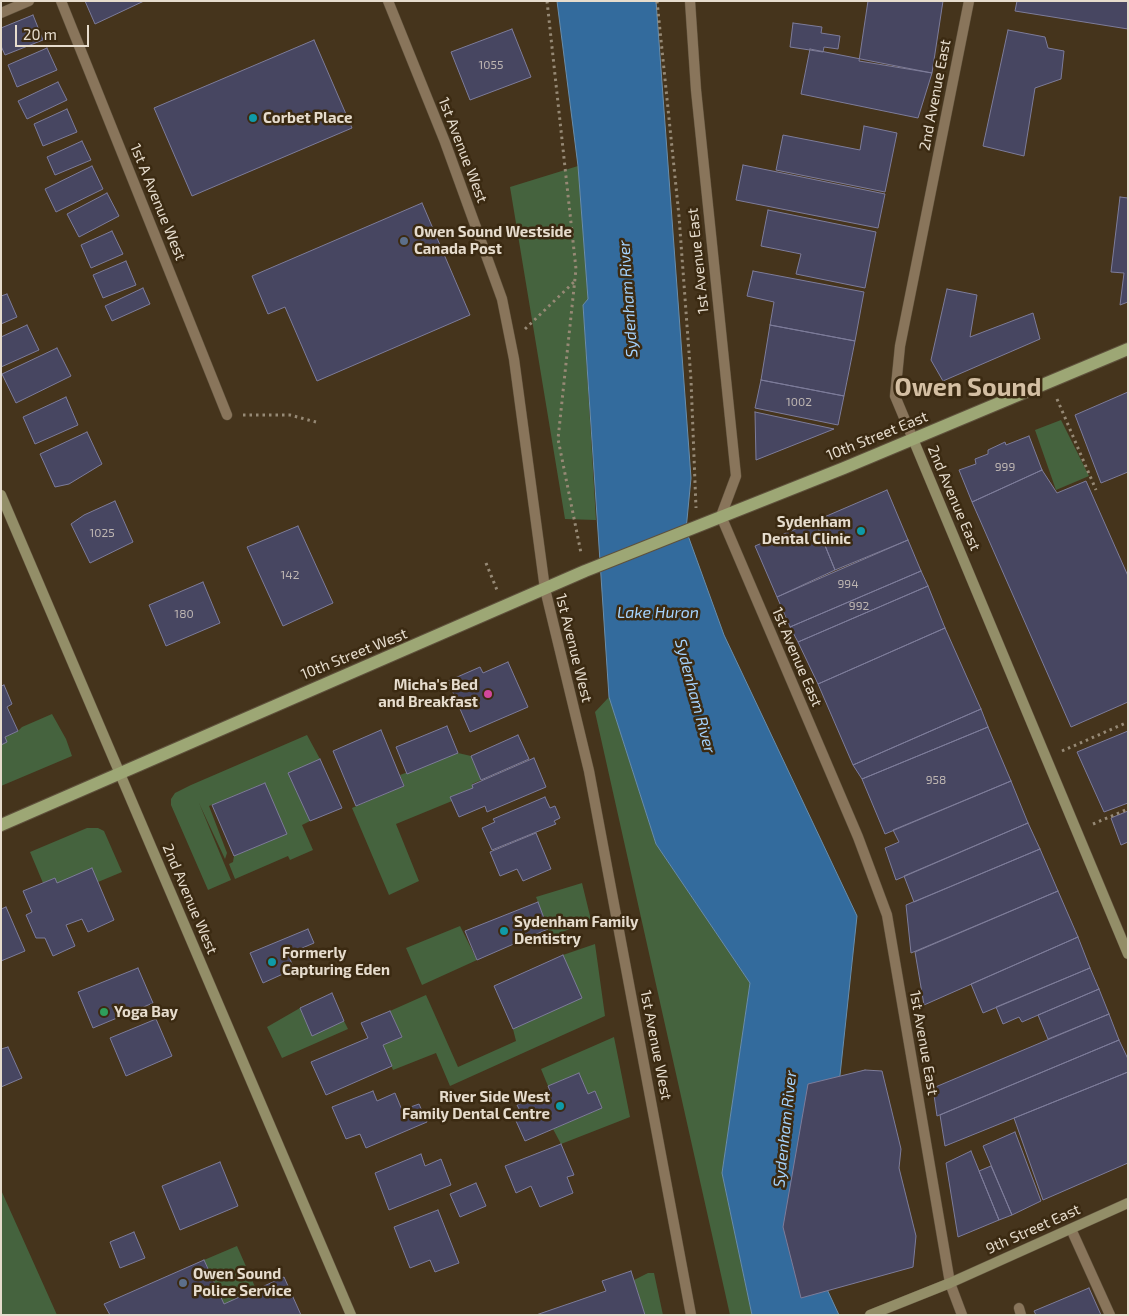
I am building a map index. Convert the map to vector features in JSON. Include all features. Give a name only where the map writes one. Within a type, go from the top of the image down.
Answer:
[{"type":"main road","name":"10th Street East","points":[[721,516],[913,439],[1128,349]]},
{"type":"main road","name":"10th Street West","points":[[1,825],[585,571],[721,516]]},
{"type":"street","points":[[1,13],[29,1]]},
{"type":"street","name":"1st A Avenue West","points":[[61,1],[228,415]]},
{"type":"street","name":"1st Avenue West","points":[[388,1],[445,142],[499,290],[511,343],[545,589],[589,772],[691,1315]]},
{"type":"street","name":"1st Avenue East","points":[[690,1],[696,90],[736,476],[721,516],[858,837],[887,915],[950,1283],[962,1315]]},
{"type":"street","name":"2nd Avenue East","points":[[969,1],[900,346],[895,396],[1128,954]]},
{"type":"street","name":"2nd Avenue West","points":[[1,495],[351,1315]]},
{"type":"street","name":"9th Street East","points":[[870,1315],[950,1283],[1128,1203]]},
{"type":"street","points":[[1071,1229],[1110,1315]]},
{"type":"path","points":[[547,1],[576,269],[558,439],[585,571]]},
{"type":"path","points":[[656,1],[681,245],[692,380],[691,528]]},
{"type":"path","points":[[511,343],[575,282]]},
{"type":"path","points":[[1050,382],[1096,490]]},
{"type":"path","points":[[228,415],[290,415],[316,422]]},
{"type":"path","points":[[486,563],[504,607]]},
{"type":"path","points":[[1059,752],[1128,722]]},
{"type":"path","points":[[1076,830],[1128,809]]},
{"type":"green space","points":[[578,166],[588,299],[583,305],[596,520],[565,519],[510,187]]},
{"type":"green space","points":[[1061,420],[1089,476],[1056,490],[1035,430]]},
{"type":"green space","points":[[609,697],[656,844],[750,983],[722,1173],[752,1315],[730,1315],[595,712]]},
{"type":"green space","points":[[52,714],[66,739],[72,756],[1,786],[1,745],[7,742],[5,737],[22,727]]},
{"type":"green space","points":[[307,735],[320,759],[289,773],[310,821],[302,825],[313,850],[290,860],[288,856],[235,879],[229,864],[233,862],[234,856],[286,834],[265,783],[209,806],[227,853],[225,859],[199,803],[231,880],[208,890],[171,805],[171,799],[175,793],[191,785]]},
{"type":"green space","points":[[458,753],[471,756],[481,780],[472,784],[473,788],[450,797],[452,801],[396,824],[419,881],[389,895],[352,808],[404,786],[400,775]]},
{"type":"green space","points":[[87,828],[98,828],[104,831],[122,872],[98,882],[57,883],[55,878],[43,883],[30,852]]},
{"type":"green space","points":[[582,883],[591,920],[553,936],[549,931],[536,897]]},
{"type":"green space","points":[[460,926],[477,960],[422,985],[406,948]]},
{"type":"green space","points":[[595,944],[605,1016],[450,1086],[436,1053],[393,1070],[383,1045],[402,1037],[390,1011],[426,995],[458,1067],[516,1041],[513,1029],[563,955]]},
{"type":"green space","points":[[300,1008],[312,1035],[344,1021],[348,1029],[282,1058],[267,1027]]},
{"type":"green space","points":[[614,1037],[630,1117],[561,1144],[553,1129],[602,1108],[595,1091],[588,1094],[579,1073],[548,1086],[541,1069]]},
{"type":"green space","points":[[1,1190],[57,1315],[1,1315]]},
{"type":"green space","points":[[237,1246],[256,1289],[224,1304],[204,1260]]},
{"type":"green space","points":[[648,1273],[654,1273],[663,1315],[645,1315],[634,1280]]},
{"type":"water","points":[[557,1],[656,1],[691,478],[686,530],[724,635],[857,916],[819,1272],[839,1315],[752,1315],[722,1173],[750,983],[656,844],[609,697],[583,305],[588,299],[578,166]]},
{"type":"building","points":[[85,1],[144,1],[95,24]]},
{"type":"building","points":[[868,1],[943,1],[932,73],[859,61]]},
{"type":"building","points":[[1017,1],[1128,1],[1128,29],[1015,11]]},
{"type":"building","points":[[33,15],[43,40],[5,55],[1,46],[1,28]]},
{"type":"building","points":[[793,23],[822,27],[821,33],[840,36],[838,49],[824,47],[823,52],[790,47]]},
{"type":"building","points":[[512,29],[531,77],[470,100],[451,52]]},
{"type":"building","points":[[1008,30],[1045,37],[1048,48],[1064,51],[1061,79],[1035,88],[1024,156],[983,146]]},
{"type":"building","name":"Corbet Place","points":[[314,40],[352,128],[192,196],[154,108]]},
{"type":"building","points":[[47,48],[57,70],[17,87],[8,65]]},
{"type":"building","points":[[810,49],[932,73],[918,118],[801,94]]},
{"type":"building","points":[[58,82],[67,100],[27,119],[18,101]]},
{"type":"building","points":[[67,109],[77,132],[43,146],[34,124]]},
{"type":"building","points":[[864,126],[897,133],[885,192],[776,170],[783,135],[860,150]]},
{"type":"building","points":[[82,141],[91,160],[55,175],[47,157]]},
{"type":"building","points":[[743,165],[885,194],[878,228],[736,200]]},
{"type":"building","points":[[92,166],[103,189],[56,212],[45,189]]},
{"type":"building","points":[[107,193],[119,216],[79,237],[67,214]]},
{"type":"building","points":[[1120,197],[1128,198],[1128,302],[1120,305],[1124,273],[1111,272]]},
{"type":"building","points":[[422,203],[470,315],[317,381],[285,307],[268,314],[252,276]]},
{"type":"building","points":[[768,210],[876,232],[865,288],[796,274],[801,254],[761,246]]},
{"type":"building","points":[[112,231],[123,254],[91,268],[81,245]]},
{"type":"building","points":[[126,261],[136,285],[103,298],[93,275]]},
{"type":"building","points":[[753,271],[864,292],[855,341],[770,325],[774,302],[747,296]]},
{"type":"building","points":[[143,288],[150,304],[112,321],[105,306]]},
{"type":"building","points":[[947,289],[977,295],[970,337],[1033,313],[1040,339],[943,381],[931,360]]},
{"type":"building","points":[[7,294],[17,317],[1,324],[1,296]]},
{"type":"building","points":[[27,325],[39,350],[1,367],[1,337]]},
{"type":"building","points":[[770,325],[855,341],[844,396],[761,380]]},
{"type":"building","points":[[57,348],[71,376],[16,403],[2,374]]},
{"type":"building","points":[[761,380],[844,396],[838,425],[755,408]]},
{"type":"building","points":[[1128,392],[1128,472],[1101,483],[1075,415]]},
{"type":"building","points":[[66,397],[78,425],[35,444],[23,417]]},
{"type":"building","points":[[755,412],[834,429],[756,460]]},
{"type":"building","points":[[87,432],[102,464],[69,484],[55,487],[40,454]]},
{"type":"building","points":[[1029,436],[1042,470],[972,502],[959,470],[976,464],[975,459],[988,454],[988,450],[1005,442],[1006,445]]},
{"type":"building","points":[[1042,470],[1057,493],[1086,481],[1128,576],[1128,702],[1071,727],[972,502]]},
{"type":"building","name":"Sydenham Dental Clinic","points":[[887,490],[908,540],[835,570],[815,521]]},
{"type":"building","points":[[115,501],[133,542],[90,563],[71,524],[84,515]]},
{"type":"building","points":[[815,521],[835,570],[777,597],[755,546]]},
{"type":"building","points":[[298,526],[333,603],[283,626],[247,547]]},
{"type":"building","points":[[908,540],[921,571],[790,627],[777,597]]},
{"type":"building","points":[[921,571],[928,586],[798,642],[790,627]]},
{"type":"building","points":[[203,582],[220,623],[166,646],[149,605]]},
{"type":"building","points":[[928,586],[945,628],[818,684],[798,642]]},
{"type":"building","points":[[945,628],[981,709],[853,765],[818,684]]},
{"type":"building","name":"Micha's Bed and Breakfast","points":[[508,662],[528,707],[470,732],[448,681],[480,667],[483,673]]},
{"type":"building","points":[[4,685],[12,704],[7,707],[18,731],[5,737],[7,742],[1,745],[1,686]]},
{"type":"building","points":[[981,709],[988,727],[862,779],[853,765]]},
{"type":"building","points":[[447,726],[458,753],[407,774],[396,747]]},
{"type":"building","points":[[988,727],[1011,781],[885,834],[862,779]]},
{"type":"building","points":[[381,730],[404,786],[356,806],[333,751]]},
{"type":"building","points":[[1128,731],[1128,803],[1104,812],[1077,752]]},
{"type":"building","points":[[518,735],[529,759],[481,780],[471,756]]},
{"type":"building","points":[[534,758],[546,787],[487,812],[485,806],[459,817],[450,797],[473,788],[472,785]]},
{"type":"building","points":[[320,759],[342,808],[310,821],[288,773]]},
{"type":"building","points":[[1011,781],[1028,823],[896,880],[885,848],[899,842],[893,830]]},
{"type":"building","points":[[265,783],[287,834],[234,856],[212,805]]},
{"type":"building","points":[[545,797],[550,808],[555,806],[560,818],[554,821],[556,824],[492,850],[482,828],[495,822],[493,819]]},
{"type":"building","points":[[1128,811],[1128,842],[1121,845],[1111,818]]},
{"type":"building","points":[[1028,823],[1040,849],[914,902],[904,876]]},
{"type":"building","points":[[536,833],[551,869],[523,881],[517,869],[500,876],[490,852]]},
{"type":"building","points":[[1040,849],[1058,891],[911,953],[906,905]]},
{"type":"building","points":[[92,868],[114,920],[88,932],[82,919],[66,925],[75,946],[53,956],[45,938],[36,938],[26,915],[32,912],[23,891],[55,878],[57,883]]},
{"type":"building","points":[[1058,891],[1078,937],[924,1005],[915,952]]},
{"type":"building","name":"Sydenham Family Dentistry","points":[[538,902],[548,929],[477,960],[465,931]]},
{"type":"building","points":[[6,907],[25,951],[1,961],[1,909]]},
{"type":"building","name":"Formerly Capturing Eden","points":[[308,929],[314,943],[288,954],[294,969],[263,983],[250,953]]},
{"type":"building","points":[[1078,937],[1090,968],[983,1013],[971,984]]},
{"type":"building","points":[[563,955],[582,998],[513,1029],[494,986]]},
{"type":"building","points":[[138,968],[153,1003],[93,1028],[78,992]]},
{"type":"building","points":[[1090,968],[1099,989],[1022,1022],[1019,1017],[1003,1024],[996,1007]]},
{"type":"building","points":[[1099,989],[1109,1014],[1048,1039],[1038,1015]]},
{"type":"building","points":[[332,993],[344,1021],[312,1036],[300,1008]]},
{"type":"building","points":[[390,1011],[402,1037],[383,1045],[392,1066],[326,1095],[311,1062],[368,1038],[361,1023]]},
{"type":"building","points":[[1109,1014],[1119,1040],[937,1116],[933,1088]]},
{"type":"building","points":[[156,1019],[172,1056],[126,1076],[110,1038]]},
{"type":"building","points":[[1119,1040],[1128,1059],[1128,1072],[945,1146],[940,1115]]},
{"type":"building","points":[[8,1047],[22,1078],[1,1087],[1,1049]]},
{"type":"building","points":[[865,1070],[882,1071],[901,1149],[899,1168],[916,1236],[913,1267],[801,1298],[783,1227],[808,1084]]},
{"type":"building","points":[[1128,1072],[1128,1163],[1043,1200],[1014,1118]]},
{"type":"building","name":"River Side West Family Dental Centre","points":[[579,1073],[588,1094],[595,1091],[602,1108],[525,1141],[512,1112],[519,1109],[517,1105],[550,1091],[548,1086]]},
{"type":"building","points":[[373,1091],[377,1101],[395,1093],[402,1110],[419,1104],[427,1122],[366,1148],[360,1134],[346,1139],[332,1107]]},
{"type":"building","points":[[1015,1132],[1041,1201],[1012,1215],[983,1146]]},
{"type":"building","points":[[561,1144],[574,1175],[567,1177],[573,1193],[540,1207],[531,1186],[516,1193],[505,1166]]},
{"type":"building","points":[[971,1151],[999,1220],[958,1237],[946,1163]]},
{"type":"building","points":[[421,1154],[425,1166],[441,1159],[451,1185],[389,1210],[375,1173]]},
{"type":"building","points":[[220,1162],[238,1206],[180,1230],[162,1186]]},
{"type":"building","points":[[991,1166],[1012,1215],[999,1220],[979,1171]]},
{"type":"building","points":[[476,1183],[486,1206],[460,1217],[450,1194]]},
{"type":"building","points":[[438,1210],[459,1263],[435,1272],[430,1260],[410,1268],[394,1227]]},
{"type":"building","points":[[134,1232],[145,1258],[120,1268],[110,1242]]},
{"type":"building","name":"Owen Sound Police Service","points":[[204,1260],[224,1304],[284,1277],[301,1315],[110,1315],[104,1304]]},
{"type":"building","points":[[631,1271],[645,1315],[536,1315],[606,1291],[602,1281]]},
{"type":"building","points":[[1089,1288],[1101,1315],[1036,1315],[1034,1311]]},
{"type":"place","name":"Corbet Place","points":[[253,118]]},
{"type":"place","name":"Owen Sound Westside Canada Post","points":[[404,241]]},
{"type":"place","name":"Sydenham Dental Clinic","points":[[861,531]]},
{"type":"place","name":"Micha's Bed and Breakfast","points":[[488,694]]},
{"type":"place","name":"Sydenham Family Dentistry","points":[[504,931]]},
{"type":"place","name":"Formerly Capturing Eden","points":[[272,962]]},
{"type":"place","name":"Yoga Bay","points":[[104,1012]]},
{"type":"place","name":"River Side West Family Dental Centre","points":[[560,1106]]},
{"type":"place","name":"Owen Sound Police Service","points":[[183,1283]]},
{"type":"district","name":"Owen Sound","points":[[968,388]]},
{"type":"water label","name":"Sydenham River","points":[[628,299]]},
{"type":"water label","name":"Lake Huron","points":[[658,613]]},
{"type":"water label","name":"Sydenham River","points":[[695,696]]},
{"type":"water label","name":"Sydenham River","points":[[785,1129]]}]
